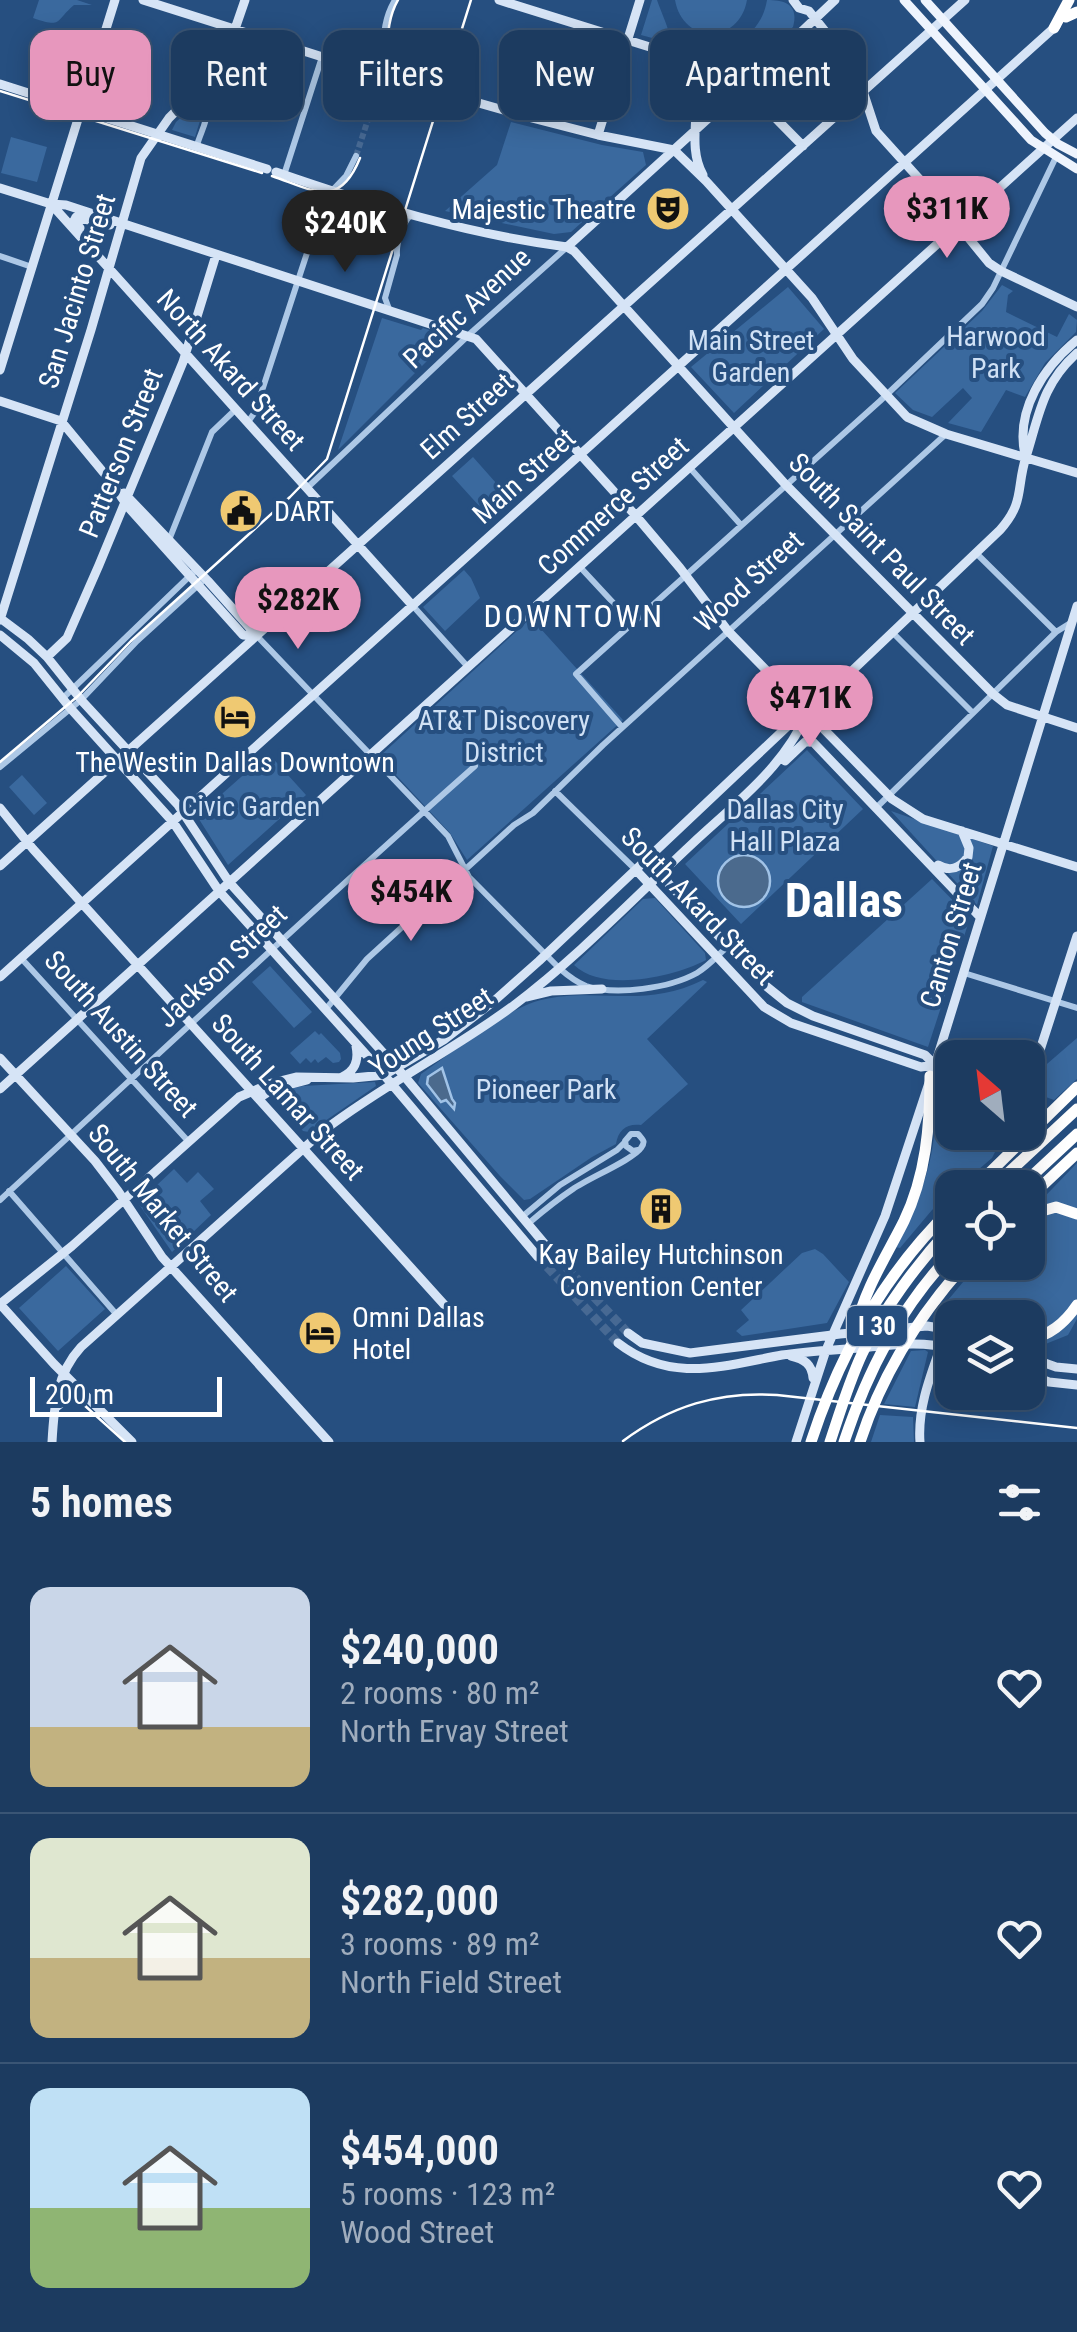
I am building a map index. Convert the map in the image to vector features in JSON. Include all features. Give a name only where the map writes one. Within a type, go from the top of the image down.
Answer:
[{"type":"highway","points":[[1054,28],[1069,0]]},
{"type":"highway","points":[[812,1442],[832,1382],[839,1341],[904,1220],[920,1179],[933,1070]]},
{"type":"highway","points":[[992,1170],[1077,1087]]},
{"type":"highway","points":[[1012,1170],[1077,1110]]},
{"type":"highway","points":[[1038,1170],[1077,1134]]},
{"type":"highway","points":[[1045,1184],[1077,1153]]},
{"type":"highway","points":[[1045,1208],[1077,1214]]},
{"type":"highway","points":[[839,1341],[935,1227]]},
{"type":"highway","name":"I 30","points":[[830,1442],[850,1381],[869,1340],[935,1247]]},
{"type":"highway","name":"I 30","points":[[844,1442],[878,1355],[935,1273]]},
{"type":"highway","points":[[860,1442],[879,1391],[907,1340],[952,1280]]},
{"type":"highway","points":[[1045,1334],[1062,1324],[1077,1305]]},
{"type":"main road","points":[[106,30],[115,0]]},
{"type":"main road","points":[[142,0],[322,57]]},
{"type":"main road","name":"San Jacinto Street","points":[[235,29],[244,0]]},
{"type":"main road","points":[[499,0],[591,30]]},
{"type":"main road","points":[[630,35],[640,0]]},
{"type":"main road","points":[[792,0],[799,8],[811,10],[826,30]]},
{"type":"main road","name":"Pacific Avenue","points":[[794,30],[811,10],[835,0]]},
{"type":"main road","points":[[904,0],[1026,134],[1077,170]]},
{"type":"main road","points":[[924,0],[1053,140],[1077,154]]},
{"type":"main road","name":"Elm Street","points":[[866,89],[965,0]]},
{"type":"main road","name":"Main Street","points":[[0,977],[1074,12]]},
{"type":"main road","points":[[0,84],[30,93]]},
{"type":"main road","points":[[866,102],[876,131],[989,263],[1077,307]]},
{"type":"main road","points":[[479,106],[674,150],[812,298],[853,359],[910,419],[946,434],[1077,473]]},
{"type":"main road","name":"San Jacinto Street","points":[[0,619],[110,268],[119,223],[140,158],[171,118]]},
{"type":"main road","name":"Commerce Street","points":[[0,1089],[1077,118]]},
{"type":"main road","points":[[0,370],[78,120]]},
{"type":"main road","points":[[117,120],[410,216],[567,247]]},
{"type":"main road","points":[[598,135],[603,120]]},
{"type":"main road","points":[[696,120],[696,160],[706,181]]},
{"type":"main road","name":"Pacific Avenue","points":[[567,247],[707,120]]},
{"type":"main road","points":[[777,120],[802,146]]},
{"type":"main road","name":"Elm Street","points":[[0,866],[831,120]]},
{"type":"main road","points":[[0,188],[66,205],[476,339],[636,516],[728,631],[888,796],[915,816],[1077,867]]},
{"type":"main road","name":"North Akard Street","points":[[52,204],[413,606]]},
{"type":"main road","points":[[87,243],[75,218],[108,225],[119,223]]},
{"type":"main road","name":"South Saint Paul Street","points":[[567,247],[786,485],[993,694],[1007,705],[1077,728]]},
{"type":"main road","name":"Patterson Street","points":[[47,657],[71,632],[185,354],[216,255]]},
{"type":"main road","name":"Young Street","points":[[1026,457],[1022,440],[1032,398],[1048,368],[1077,340]]},
{"type":"main road","name":"Young Street","points":[[63,1373],[81,1347],[304,1147],[392,1085],[546,955],[1000,530],[1015,510],[1020,495],[1026,457],[1044,396],[1060,370],[1077,353]]},
{"type":"main road","points":[[0,401],[60,421],[126,500],[194,572]]},
{"type":"main road","points":[[126,500],[169,540],[202,582],[256,636]]},
{"type":"main road","name":"Canton Street","points":[[796,1442],[812,1389],[839,1341],[885,1216],[1077,606]]},
{"type":"main road","points":[[0,619],[47,657],[81,700],[184,812],[229,882],[402,1073],[548,1248]]},
{"type":"main road","points":[[0,635],[34,663],[173,822],[219,891],[384,1075],[538,1258]]},
{"type":"main road","points":[[1054,636],[1063,650]]},
{"type":"main road","name":"Young Street","points":[[384,1075],[402,1073],[475,1033],[524,998],[760,781],[786,752],[808,712]]},
{"type":"main road","points":[[760,781],[802,744],[811,742],[980,918]]},
{"type":"main road","name":"South Lamar Street","points":[[0,808],[460,1321]]},
{"type":"main road","points":[[954,891],[938,864],[957,868],[968,858],[969,848],[962,831]]},
{"type":"main road","name":"South Akard Street","points":[[636,870],[764,1007],[791,1023],[933,1070]]},
{"type":"main road","name":"South Akard Street","points":[[662,872],[766,986],[797,1008],[924,1055],[933,1070]]},
{"type":"main road","points":[[1043,1040],[1077,936]]},
{"type":"main road","points":[[524,998],[550,991],[602,990]]},
{"type":"main road","points":[[342,1077],[356,1065],[356,1044]]},
{"type":"main road","name":"South Market Street","points":[[0,1058],[71,1135],[123,1199],[162,1257],[328,1442]]},
{"type":"main road","points":[[132,1442],[0,1304],[232,1102],[284,1080],[384,1075]]},
{"type":"main road","points":[[477,1188],[489,1176]]},
{"type":"main road","points":[[506,1220],[516,1224],[526,1220]]},
{"type":"main road","points":[[618,1343],[655,1363],[695,1370],[784,1355],[872,1331],[935,1328]]},
{"type":"main road","points":[[628,1333],[642,1343],[690,1353],[787,1339],[935,1345]]},
{"type":"main road","points":[[784,1355],[810,1365],[812,1389]]},
{"type":"main road","points":[[1045,1362],[1077,1368]]},
{"type":"main road","points":[[920,1442],[924,1401],[935,1365]]},
{"type":"main road","points":[[52,1442],[54,1410],[63,1373]]},
{"type":"main road","points":[[1045,1380],[1077,1385]]},
{"type":"main road","points":[[54,1410],[69,1397],[88,1398]]},
{"type":"street","points":[[384,30],[395,0]]},
{"type":"street","points":[[275,172],[322,57]]},
{"type":"street","points":[[196,146],[204,120]]},
{"type":"street","points":[[247,423],[256,412],[324,198],[346,176],[356,156]]},
{"type":"street","points":[[622,727],[576,674],[886,396],[982,304],[1056,158]]},
{"type":"street","points":[[389,309],[385,298],[396,250],[410,216]]},
{"type":"street","name":"Pacific Avenue","points":[[307,488],[567,247]]},
{"type":"street","points":[[0,256],[32,266]]},
{"type":"street","points":[[169,540],[212,432],[235,410]]},
{"type":"street","name":"Wood Street","points":[[325,1010],[367,960],[946,434]]},
{"type":"street","points":[[690,468],[741,525]]},
{"type":"street","points":[[976,553],[1054,636]]},
{"type":"street","points":[[580,567],[632,624]]},
{"type":"street","points":[[62,699],[194,572]]},
{"type":"street","points":[[0,767],[81,700],[136,641],[202,582]]},
{"type":"street","points":[[413,606],[468,667]]},
{"type":"street","points":[[875,809],[1074,619]]},
{"type":"street","points":[[892,632],[973,713]]},
{"type":"street","points":[[256,636],[448,836],[469,878],[559,968],[586,986],[602,990],[637,989],[674,982],[694,974],[728,946]]},
{"type":"street","name":"Jackson Street","points":[[0,1200],[474,766]]},
{"type":"street","name":"South Akard Street","points":[[555,791],[636,870]]},
{"type":"street","name":"South Austin Street","points":[[21,958],[188,1141]]},
{"type":"street","points":[[963,973],[1077,1008]]},
{"type":"street","points":[[630,1134],[641,1136],[643,1144],[638,1150],[526,1220],[560,1185],[617,1150],[630,1134]]},
{"type":"street","points":[[625,1140],[628,1148],[638,1150]]},
{"type":"street","points":[[9,1191],[117,1315]]},
{"type":"street","points":[[655,1363],[663,1348]]},
{"type":"street","points":[[655,1363],[675,1351]]},
{"type":"green space","points":[[39,0],[77,0],[92,5],[74,5],[57,22],[49,23],[33,18]]},
{"type":"green space","points":[[652,0],[657,0],[668,30],[650,30],[650,37],[641,35]]},
{"type":"green space","points":[[675,0],[747,0],[742,15],[726,30],[696,30],[680,15]]},
{"type":"green space","points":[[767,0],[789,5],[794,14],[793,27],[753,30]]},
{"type":"green space","points":[[200,120],[195,137],[172,130],[176,122]]},
{"type":"green space","points":[[511,122],[643,152],[646,165],[571,232],[554,234],[445,211],[497,165]]},
{"type":"green space","points":[[11,137],[47,147],[37,182],[1,173]]},
{"type":"green space","name":"Harwood Park","points":[[1002,285],[1013,291],[1008,295],[1006,312],[1057,337],[1069,314],[1077,320],[1076,332],[1045,363],[1025,397],[1006,390],[981,432],[948,423],[972,398],[963,388],[932,417],[913,410],[895,393],[982,311]]},
{"type":"green space","name":"Main Street Garden","points":[[788,287],[824,329],[734,413],[691,367]]},
{"type":"green space","points":[[382,318],[442,334],[444,344],[338,450]]},
{"type":"green space","points":[[473,457],[512,501],[491,519],[452,476]]},
{"type":"green space","points":[[464,570],[480,598],[445,631],[423,607]]},
{"type":"green space","name":"AT&T Discovery District","points":[[531,618],[623,720],[467,860],[450,833],[381,755]]},
{"type":"green space","name":"Dallas City Hall Plaza","points":[[807,750],[863,809],[741,924],[685,864]],"holes":[[[746,855],[759,859],[769,874],[763,898],[745,904],[728,902],[718,887],[724,864]]]},
{"type":"green space","name":"Civic Garden","points":[[268,753],[306,795],[228,865],[197,816]]},
{"type":"green space","points":[[22,775],[47,803],[34,815],[9,787]]},
{"type":"green space","points":[[891,811],[993,846],[977,905]]},
{"type":"green space","points":[[932,879],[970,918],[928,1047],[802,1002],[802,997]]},
{"type":"green space","points":[[655,898],[705,953],[706,960],[676,972],[620,980],[587,974],[574,965],[643,899]]},
{"type":"green space","points":[[270,966],[312,1012],[294,1028],[252,982]]},
{"type":"green space","name":"Pioneer Park","points":[[707,982],[647,1039],[688,1084],[641,1125],[624,1128],[616,1144],[530,1199],[524,1200],[500,1176],[418,1083],[421,1074],[496,1021],[527,1005],[562,996],[660,994]]},
{"type":"green space","points":[[315,1031],[340,1053],[339,1062],[333,1063],[326,1057],[311,1063],[306,1058],[300,1064],[290,1053]]},
{"type":"green space","points":[[1077,1038],[1077,1079],[1054,1100],[1045,1097],[1045,1066]]},
{"type":"green space","points":[[375,1082],[376,1086],[309,1132],[303,1131],[274,1095],[303,1086]]},
{"type":"green space","points":[[934,1135],[935,1150],[996,1150],[978,1170],[935,1170],[935,1207],[900,1248],[895,1247],[915,1206]]},
{"type":"green space","points":[[1077,1163],[1077,1319],[1068,1335],[1045,1344],[1045,1300],[948,1300],[965,1280],[1045,1280],[1045,1196]]},
{"type":"green space","points":[[174,1169],[187,1183],[198,1172],[214,1189],[200,1201],[211,1215],[172,1252],[138,1203]]},
{"type":"green space","points":[[815,1249],[849,1282],[827,1323],[742,1336],[736,1331],[749,1320],[741,1310],[802,1253]]},
{"type":"green space","points":[[66,1266],[105,1309],[58,1351],[19,1308]]},
{"type":"green space","points":[[911,1351],[928,1352],[915,1407],[884,1404]]},
{"type":"green space","points":[[880,1415],[913,1417],[914,1442],[871,1442]]},
{"type":"shaded area","points":[[744,855],[762,863],[770,881],[762,899],[744,907],[726,899],[718,881],[726,863]]},
{"type":"shaded area","points":[[442,1068],[454,1109],[446,1100],[441,1102],[427,1084],[428,1077]]},
{"type":"tunnel","points":[[356,156],[368,120]]},
{"type":"tunnel","points":[[548,1248],[628,1333]]},
{"type":"tunnel","points":[[538,1257],[618,1343]]},
{"type":"tram line","points":[[389,30],[398,0]]},
{"type":"tram line","points":[[0,762],[78,696],[131,641],[327,459],[471,0]]},
{"type":"tram line","points":[[0,91],[262,173]]},
{"type":"tram line","points":[[272,176],[312,190],[334,190],[352,174],[360,158]]},
{"type":"tram line","points":[[623,1441],[659,1418],[696,1403],[756,1394],[1077,1428]]},
{"type":"tram line","points":[[83,1404],[125,1442]]},
{"type":"place","name":"Majestic Theatre","points":[[668,209]]},
{"type":"place","name":"DART","points":[[241,511]]},
{"type":"place","name":"The Westin Dallas Downtown","points":[[235,717]]},
{"type":"place","name":"Kay Bailey Hutchinson Convention Center","points":[[661,1209]]},
{"type":"place","name":"Omni Dallas Hotel","points":[[320,1333]]},
{"type":"district","name":"DOWNTOWN","points":[[574,616]]},
{"type":"district","name":"Dallas","points":[[844,900]]}]
